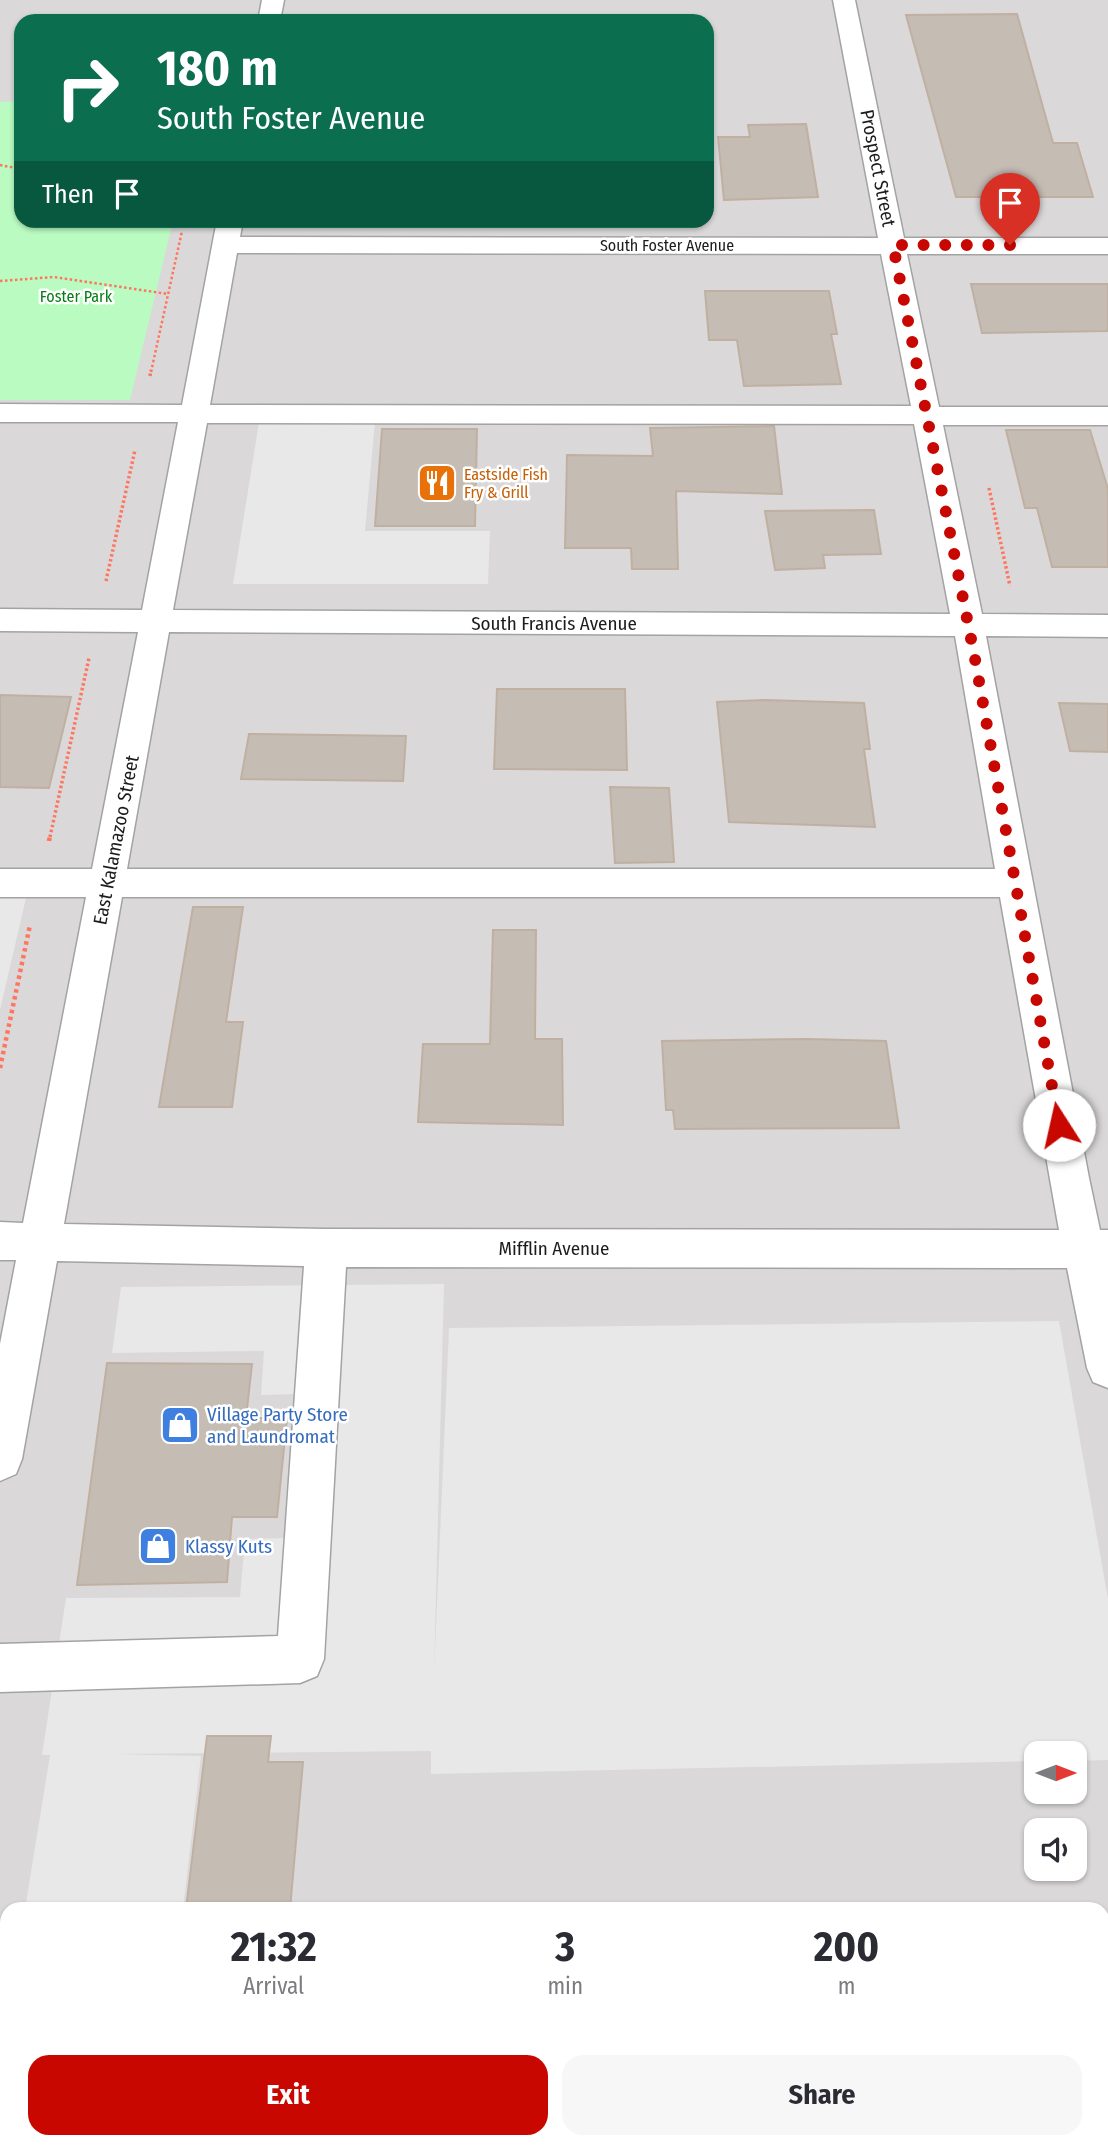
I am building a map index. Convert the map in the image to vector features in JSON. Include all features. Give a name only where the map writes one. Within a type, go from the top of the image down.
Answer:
[{"type":"street","name":"Prospect Street","points":[[844,0],[968,625],[1015,883],[1096,1249],[1108,1368]]},
{"type":"street","name":"South Foster Avenue","points":[[228,233],[893,245],[1108,246]]},
{"type":"street","name":"East Kalamazoo Street","points":[[0,1459],[228,233]]},
{"type":"street","points":[[0,414],[1108,416]]},
{"type":"street","name":"South Francis Avenue","points":[[0,620],[1108,626]]},
{"type":"street","points":[[0,883],[1015,883]]},
{"type":"street","name":"Mifflin Avenue","points":[[0,1241],[327,1248],[1096,1249]]},
{"type":"street","points":[[0,1668],[300,1659],[327,1248]]},
{"type":"path","points":[[0,281],[54,277],[168,294]]},
{"type":"shaded area","points":[[0,0],[1108,0],[1108,1902],[0,1902]]},
{"type":"shaded area","points":[[259,422],[375,422],[365,531],[490,531],[488,584],[233,584]]},
{"type":"shaded area","points":[[0,898],[26,898],[0,1010]]},
{"type":"shaded area","points":[[444,1284],[434,1673],[449,1328],[1059,1321],[1108,1599],[1108,1760],[1087,1761],[1087,1741],[1024,1741],[1024,1761],[431,1774],[431,1751],[113,1754],[201,1756],[184,1902],[26,1902],[50,1755],[42,1755],[66,1598],[240,1597],[245,1539],[288,1538],[300,1394],[261,1395],[264,1351],[112,1353],[121,1287]]},
{"type":"green space","name":"Foster Park","points":[[14,101],[14,228],[171,228],[130,400],[0,400],[0,102]]},
{"type":"building","points":[[1017,14],[1053,143],[1077,143],[1093,197],[956,197],[906,15]]},
{"type":"building","points":[[806,124],[818,197],[724,200],[718,137],[750,137],[748,125]]},
{"type":"building","points":[[971,284],[1108,284],[1108,331],[982,333]]},
{"type":"building","points":[[705,291],[829,291],[837,334],[831,334],[841,384],[744,386],[737,340],[709,340]]},
{"type":"building","points":[[774,426],[782,494],[676,491],[678,569],[632,569],[631,548],[565,548],[567,455],[653,456],[650,428]]},
{"type":"building","points":[[382,429],[477,429],[475,526],[375,526]]},
{"type":"building","points":[[1006,430],[1090,430],[1108,489],[1108,567],[1052,567],[1037,508],[1025,508]]},
{"type":"building","points":[[874,510],[881,554],[823,555],[825,568],[775,570],[765,511]]},
{"type":"building","points":[[497,689],[625,689],[627,770],[494,769]]},
{"type":"building","points":[[0,695],[71,697],[49,788],[0,787]]},
{"type":"building","points":[[765,700],[864,703],[870,749],[864,749],[875,827],[729,822],[717,702]]},
{"type":"building","points":[[1059,703],[1108,704],[1108,752],[1070,751]]},
{"type":"building","points":[[249,734],[406,736],[403,781],[241,779]]},
{"type":"building","points":[[610,787],[669,788],[674,862],[615,863]]},
{"type":"building","points":[[193,907],[243,907],[226,1022],[243,1022],[232,1107],[159,1107]]},
{"type":"building","points":[[493,930],[536,930],[535,1039],[562,1039],[563,1125],[418,1122],[423,1044],[490,1044]]},
{"type":"building","points":[[662,1041],[886,1041],[899,1128],[675,1129],[673,1110],[666,1110]]},
{"type":"building","points":[[107,1363],[252,1364],[246,1418],[287,1418],[277,1517],[232,1517],[227,1582],[77,1585]]},
{"type":"building","points":[[207,1736],[271,1736],[268,1762],[303,1762],[291,1902],[187,1902]]},
{"type":"place","name":"Eastside Fish Fry & Grill","points":[[437,483]]},
{"type":"place","name":"Village Party Store and Laundromat","points":[[180,1425]]},
{"type":"place","name":"Klassy Kuts","points":[[158,1546]]},
{"type":"route","points":[[1010,245],[893,245],[975,659],[1059,1125]]}]
